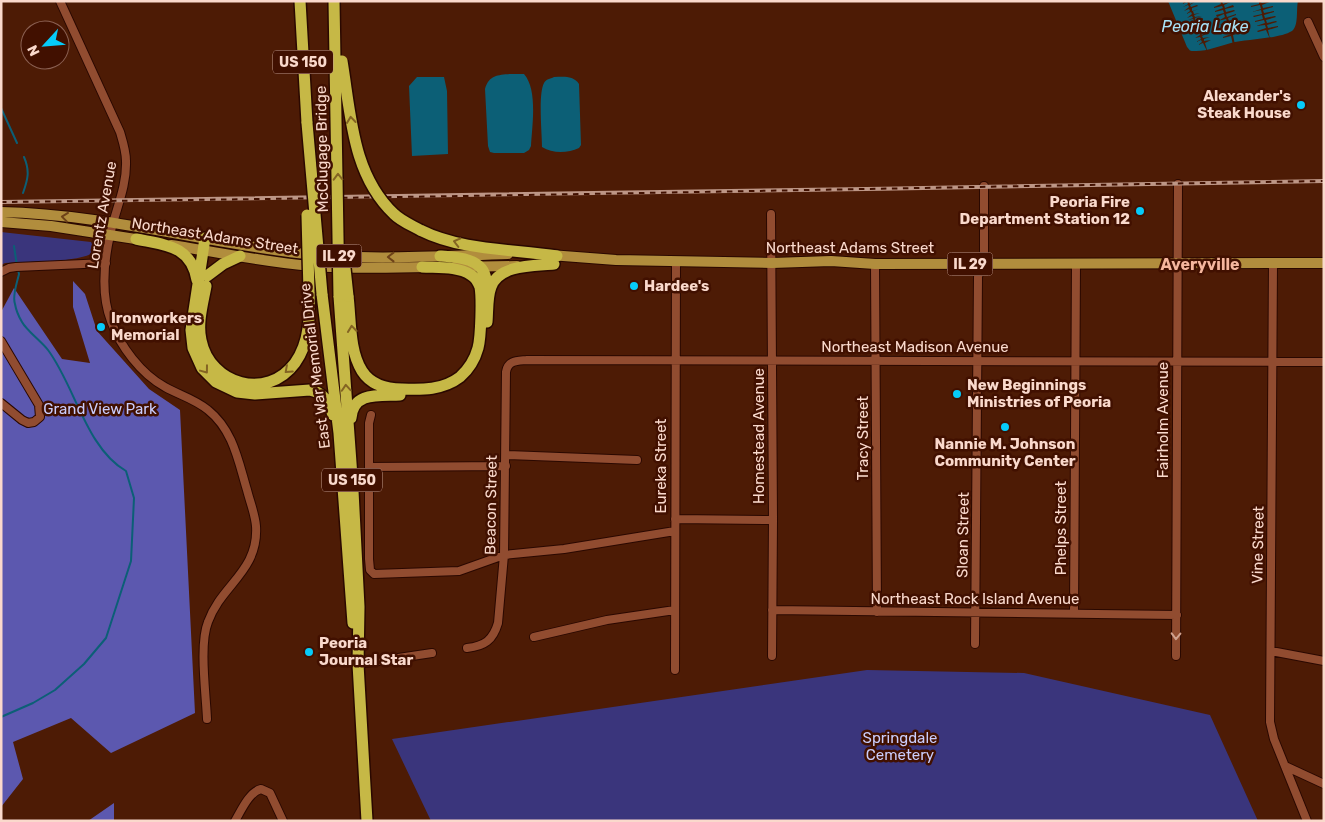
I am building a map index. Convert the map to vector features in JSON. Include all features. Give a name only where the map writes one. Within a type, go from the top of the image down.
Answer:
[{"type":"highway","name":"McClugage Bridge","points":[[300,1],[307,123]]},
{"type":"highway","name":"McClugage Bridge","points":[[334,1],[338,195],[344,296]]},
{"type":"highway","points":[[335,20],[352,130],[362,168],[374,189],[394,214],[430,235],[462,244],[556,260]]},
{"type":"highway","points":[[208,245],[207,276],[200,333],[203,348],[208,359],[222,375],[242,383],[260,384],[282,376],[295,363],[301,352],[307,332],[309,292],[307,123]]},
{"type":"highway","name":"East War Memorial Drive","points":[[307,123],[322,294],[346,462]]},
{"type":"highway","points":[[136,239],[173,247],[186,255],[192,263],[196,275],[197,295]]},
{"type":"highway","points":[[208,245],[191,327],[191,340],[196,356],[206,374],[222,386],[242,393],[255,394],[310,390],[321,394],[328,403],[335,421],[346,462]]},
{"type":"highway","points":[[207,276],[223,264],[240,256]]},
{"type":"highway","points":[[440,256],[461,257],[480,267],[486,279],[485,336]]},
{"type":"highway","points":[[346,462],[353,409],[356,404],[370,396],[426,395],[450,389],[464,380],[476,367],[482,353],[489,295],[494,280],[514,269],[556,260]]},
{"type":"highway","points":[[344,296],[355,354],[362,371],[368,379],[389,389],[430,389],[446,385],[461,376],[475,356],[479,344],[480,288],[475,278],[468,273],[451,269],[422,267]]},
{"type":"highway","name":"East War Memorial Drive","points":[[344,296],[346,462],[351,608],[358,664],[367,821]]},
{"type":"main road","name":"IL 29","points":[[1,212],[42,214],[114,223]]},
{"type":"main road","name":"IL 29","points":[[1,222],[51,226],[110,235]]},
{"type":"main road","name":"Northeast Adams Street","points":[[114,223],[208,245],[240,256],[290,264],[340,268],[480,267],[556,260],[772,263],[830,261],[875,264],[1324,263]]},
{"type":"main road","name":"Northeast Adams Street","points":[[110,235],[136,239],[320,255],[440,256],[521,254],[556,260]]},
{"type":"street","name":"Lorentz Avenue","points":[[60,1],[120,132],[125,148],[125,175],[110,235],[106,263],[104,284],[107,310],[117,334],[140,366],[157,382],[192,399],[210,411],[227,432],[236,451],[255,519],[255,543],[249,562],[214,609],[206,625],[204,643],[207,719]]},
{"type":"street","points":[[1308,22],[1324,57]]},
{"type":"street","name":"Fairholm Avenue","points":[[1176,656],[1178,184]]},
{"type":"street","name":"Sloan Street","points":[[975,644],[978,277],[984,253],[984,186]]},
{"type":"street","name":"Homestead Avenue","points":[[771,214],[772,656]]},
{"type":"street","name":"Eureka Street","points":[[675,670],[676,262]]},
{"type":"street","points":[[1,272],[9,268],[106,263]]},
{"type":"street","name":"Vine Street","points":[[1273,263],[1271,726],[1274,739],[1307,821]]},
{"type":"street","name":"Tracy Street","points":[[875,264],[877,612]]},
{"type":"street","name":"Phelps Street","points":[[1074,613],[1076,264]]},
{"type":"street","points":[[1,341],[39,405],[40,416],[35,422],[26,422],[1,403]]},
{"type":"street","name":"Northeast Madison Avenue","points":[[508,365],[516,361],[527,360],[675,359],[978,362],[1324,362]]},
{"type":"street","name":"Beacon Street","points":[[467,648],[488,642],[495,633],[498,623],[504,555],[506,372],[508,365]]},
{"type":"street","points":[[371,415],[369,424],[369,559],[372,573],[459,571],[504,555],[564,550],[675,531]]},
{"type":"street","points":[[506,455],[637,460]]},
{"type":"street","points":[[369,467],[506,466]]},
{"type":"street","points":[[675,519],[773,520]]},
{"type":"street","points":[[534,637],[607,620],[675,610]]},
{"type":"street","name":"Northeast Rock Island Avenue","points":[[772,610],[1176,615]]},
{"type":"street","points":[[1271,651],[1324,661]]},
{"type":"street","points":[[358,664],[432,653]]},
{"type":"street","points":[[1286,766],[1324,784]]},
{"type":"street","points":[[235,821],[253,793],[263,789],[270,795],[283,821]]},
{"type":"green space","points":[[1,232],[91,242],[98,250],[79,258],[67,260],[5,263],[1,265]]},
{"type":"green space","name":"Grand View Park","points":[[73,281],[85,294],[97,331],[149,389],[180,410],[195,713],[111,753],[71,718],[13,742],[23,779],[1,807],[1,312],[14,288],[62,359],[90,363],[73,307]]},
{"type":"green space","name":"Springdale Cemetery","points":[[867,670],[1024,673],[1210,715],[1258,821],[431,821],[392,739]]},
{"type":"green space","points":[[114,803],[114,821],[88,821]]},
{"type":"water","name":"Peoria Lake","points":[[1168,1],[1298,1],[1294,29],[1286,34],[1238,42],[1203,51],[1192,51],[1187,47]]},
{"type":"water","points":[[524,74],[531,89],[533,108],[531,146],[524,153],[494,153],[490,152],[488,146],[485,89],[492,78],[498,75]]},
{"type":"water","points":[[417,77],[444,77],[447,91],[448,154],[412,156],[409,86]]},
{"type":"water","points":[[554,77],[571,78],[579,84],[581,145],[579,148],[570,151],[556,152],[542,147],[542,88],[546,81]]},
{"type":"pier","points":[[1185,1],[1189,1],[1190,4],[1196,1],[1190,5],[1191,7],[1198,6],[1192,8],[1192,11],[1199,9],[1193,11],[1194,14],[1200,13],[1194,15],[1195,17],[1202,16],[1195,18],[1196,21],[1203,18],[1203,20],[1197,22],[1198,24],[1204,23],[1199,26],[1206,26],[1199,29],[1201,31],[1207,30],[1201,32],[1202,35],[1208,32],[1202,36],[1203,38],[1210,37],[1204,39],[1204,41],[1211,40],[1205,43],[1208,53],[1203,43],[1198,45],[1202,42],[1201,40],[1196,42],[1201,39],[1200,37],[1195,38],[1200,35],[1199,33],[1193,34],[1199,32],[1197,30],[1192,32],[1197,28],[1196,26],[1191,27],[1196,25],[1195,23],[1190,25],[1194,21],[1193,19],[1188,20],[1193,18],[1192,16],[1187,18],[1192,14],[1191,12],[1186,14],[1190,11],[1189,9],[1184,11],[1189,7],[1188,5],[1183,7],[1188,4],[1187,2],[1182,4]]},
{"type":"pier","points":[[1220,1],[1223,4],[1232,1],[1224,5],[1225,8],[1233,5],[1234,7],[1225,9],[1226,12],[1235,11],[1226,14],[1227,17],[1236,14],[1228,18],[1229,21],[1237,18],[1237,20],[1229,22],[1230,25],[1239,24],[1230,27],[1231,30],[1240,27],[1232,31],[1232,34],[1241,33],[1233,35],[1235,45],[1233,45],[1231,36],[1223,38],[1231,34],[1229,32],[1222,34],[1229,30],[1228,27],[1221,30],[1220,28],[1228,26],[1227,23],[1219,25],[1227,21],[1226,19],[1218,21],[1225,17],[1224,14],[1217,17],[1216,15],[1224,13],[1223,10],[1215,12],[1223,8],[1222,6],[1214,8],[1221,4]]},
{"type":"pier","points":[[1259,1],[1262,3],[1272,1],[1262,5],[1263,8],[1273,6],[1263,10],[1264,13],[1274,11],[1264,15],[1265,18],[1276,17],[1266,20],[1267,23],[1277,22],[1267,25],[1268,28],[1278,26],[1268,30],[1270,39],[1266,30],[1257,31],[1266,28],[1265,25],[1256,26],[1265,23],[1264,20],[1255,22],[1263,19],[1262,15],[1253,16],[1262,14],[1261,10],[1252,12],[1261,9],[1260,5],[1251,7],[1259,4]]},
{"type":"waterway","points":[[1,108],[17,143]]},
{"type":"waterway","points":[[23,193],[28,175],[24,157]]},
{"type":"waterway","points":[[14,246],[17,266]]},
{"type":"waterway","points":[[1,717],[33,703],[55,690],[84,664],[106,638],[131,561],[134,498],[126,471],[112,461],[101,447],[91,432],[66,381],[48,350],[27,329],[20,318],[14,301],[19,274],[18,270]]},
{"type":"railway","points":[[1,202],[1324,181]]},
{"type":"place","name":"Alexander's Steak House","points":[[1301,105]]},
{"type":"place","name":"Peoria Fire Department Station 12","points":[[1140,211]]},
{"type":"place","name":"Hardee's","points":[[634,286]]},
{"type":"place","name":"Ironworkers Memorial","points":[[101,327]]},
{"type":"place","name":"New Beginnings Ministries of Peoria","points":[[957,394]]},
{"type":"place","name":"Nannie M. Johnson Community Center","points":[[1005,427]]},
{"type":"place","name":"Peoria Journal Star","points":[[309,652]]},
{"type":"district","name":"Averyville","points":[[1200,264]]}]
